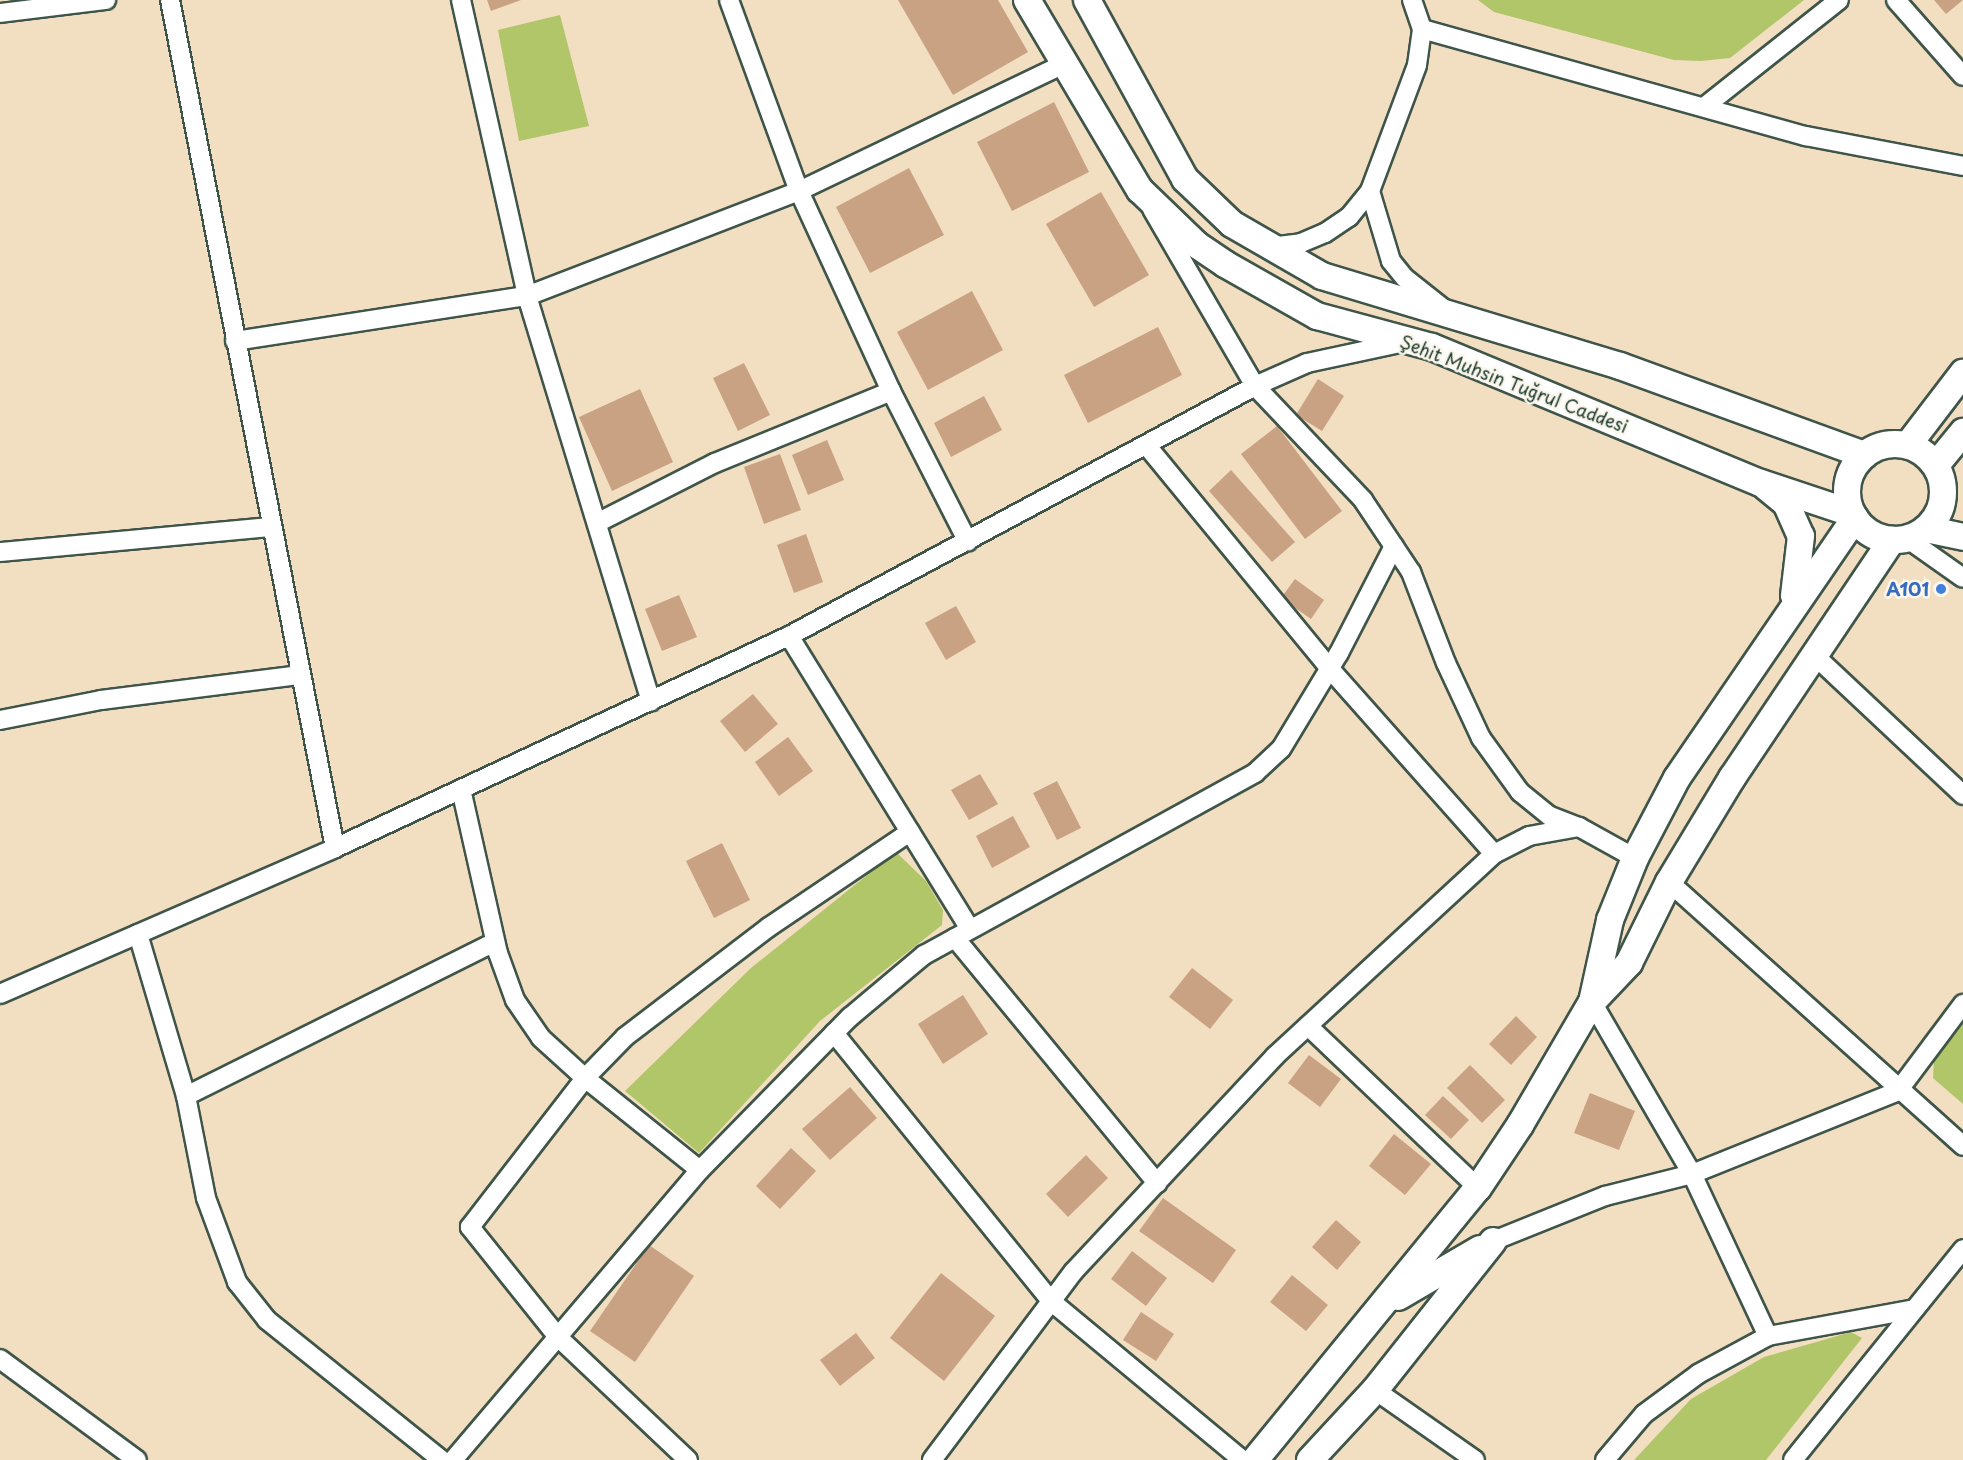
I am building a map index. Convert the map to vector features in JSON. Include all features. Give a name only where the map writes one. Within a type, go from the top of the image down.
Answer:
[{"type":"main road","name":"Şehit Muhsin Tuğrul Caddesi","points":[[1027,0],[1140,190],[1197,245],[1317,316],[1412,341],[1761,483],[1853,516]]},
{"type":"main road","points":[[1087,0],[1185,179],[1232,224],[1270,247],[1322,276],[1620,366],[1864,455]]},
{"type":"main road","points":[[1908,445],[1963,373]]},
{"type":"main road","points":[[1255,1460],[1478,1188],[1520,1125],[1592,1002],[1629,963],[1669,882],[1813,654],[1909,536],[1943,503],[1947,474],[1963,432]]},
{"type":"main road","points":[[1947,474],[1924,452],[1908,445],[1883,445],[1864,455],[1848,483],[1853,516],[1872,535],[1963,537]]},
{"type":"main road","points":[[1761,483],[1786,503],[1801,536],[1792,606]]},
{"type":"main road","points":[[1592,1002],[1610,920],[1635,858],[1677,778],[1853,516]]},
{"type":"main road","points":[[1385,1304],[1493,1241]]},
{"type":"main road","points":[[1310,1460],[1375,1390],[1493,1241]]},
{"type":"street","points":[[0,13],[106,0]]},
{"type":"street","points":[[170,0],[334,848]]},
{"type":"street","points":[[461,0],[527,296],[651,701]]},
{"type":"street","points":[[729,0],[799,191],[891,391],[968,542]]},
{"type":"street","points":[[1270,247],[1301,243],[1325,233],[1349,218],[1370,191],[1417,65],[1422,29],[1412,0]]},
{"type":"street","points":[[1704,107],[1839,0]]},
{"type":"street","points":[[1896,0],[1963,76]]},
{"type":"street","points":[[1422,29],[1806,136],[1963,166]]},
{"type":"street","points":[[235,341],[527,296],[799,191],[1064,64]]},
{"type":"street","points":[[1140,190],[1255,386],[1363,500],[1411,572],[1446,663],[1481,738],[1520,792],[1550,816],[1579,827],[1635,858]]},
{"type":"street","points":[[1370,191],[1391,261],[1405,278],[1454,316]]},
{"type":"street","points":[[0,994],[334,848],[789,636],[1147,446],[1255,386],[1307,363],[1412,341]]},
{"type":"street","points":[[597,523],[715,463],[891,391]]},
{"type":"street","points":[[1147,446],[1330,669],[1494,854]]},
{"type":"street","points":[[0,552],[272,527]]},
{"type":"street","points":[[1909,536],[1963,578]]},
{"type":"street","points":[[453,1460],[700,1170],[834,1033],[924,956],[1255,773],[1281,748],[1330,669],[1394,546]]},
{"type":"street","points":[[789,636],[910,832],[963,934],[1156,1183]]},
{"type":"street","points":[[1813,654],[1963,795]]},
{"type":"street","points":[[0,720],[101,700],[300,675]]},
{"type":"street","points":[[461,789],[495,942],[515,1000],[541,1038],[585,1078],[700,1170]]},
{"type":"street","points":[[932,1460],[1074,1271],[1308,1026],[1494,854],[1529,836],[1579,827]]},
{"type":"street","points":[[676,1456],[558,1336],[470,1227],[585,1078],[625,1037],[769,927],[910,832]]},
{"type":"street","points":[[1669,882],[1898,1091],[1963,1146]]},
{"type":"street","points":[[138,934],[186,1096],[206,1198],[237,1282],[267,1320],[442,1460]]},
{"type":"street","points":[[186,1096],[495,942]]},
{"type":"street","points":[[1592,1002],[1692,1174],[1768,1336]]},
{"type":"street","points":[[1493,1241],[1605,1196],[1692,1174],[1898,1091],[1963,1004]]},
{"type":"street","points":[[1308,1026],[1478,1188]]},
{"type":"street","points":[[834,1033],[1052,1302],[1242,1460]]},
{"type":"street","points":[[1793,1460],[1963,1249]]},
{"type":"street","points":[[1605,1460],[1644,1414],[1698,1374],[1768,1336],[1915,1309]]},
{"type":"street","points":[[0,1359],[137,1460]]},
{"type":"street","points":[[1375,1390],[1476,1460]]},
{"type":"green space","points":[[1478,0],[1804,0],[1730,58],[1701,61],[1674,60],[1494,12]]},
{"type":"green space","points":[[560,15],[589,126],[519,141],[498,30]]},
{"type":"green space","points":[[896,852],[926,881],[943,910],[942,925],[820,1021],[699,1153],[625,1091],[751,968]]},
{"type":"green space","points":[[1963,1023],[1963,1104],[1933,1078],[1934,1059]]},
{"type":"green space","points":[[1851,1332],[1862,1338],[1766,1460],[1634,1460],[1691,1399],[1764,1357]]},
{"type":"building","points":[[487,0],[521,0],[491,11]]},
{"type":"building","points":[[898,0],[998,0],[1028,52],[953,95]]},
{"type":"building","points":[[1934,0],[1963,0],[1946,14]]},
{"type":"building","points":[[1054,102],[1089,172],[1012,211],[977,142]]},
{"type":"building","points":[[909,168],[944,235],[870,273],[836,207]]},
{"type":"building","points":[[1101,192],[1149,275],[1094,307],[1046,224]]},
{"type":"building","points":[[972,291],[1003,350],[928,390],[897,332]]},
{"type":"building","points":[[1158,327],[1182,375],[1088,423],[1064,375]]},
{"type":"building","points":[[744,363],[770,415],[738,431],[713,378]]},
{"type":"building","points":[[1318,379],[1344,396],[1322,431],[1296,415]]},
{"type":"building","points":[[640,389],[673,462],[612,491],[579,417]]},
{"type":"building","points":[[984,396],[1002,430],[951,457],[934,423]]},
{"type":"building","points":[[1277,426],[1342,511],[1305,539],[1241,454]]},
{"type":"building","points":[[827,440],[844,480],[808,495],[792,455]]},
{"type":"building","points":[[780,454],[801,510],[764,524],[744,467]]},
{"type":"building","points":[[1231,470],[1295,542],[1272,562],[1209,491]]},
{"type":"building","points":[[806,534],[823,582],[794,593],[777,545]]},
{"type":"building","points":[[1295,579],[1324,600],[1311,619],[1281,598]]},
{"type":"building","points":[[679,595],[697,637],[662,651],[645,609]]},
{"type":"building","points":[[956,606],[976,642],[946,660],[925,623]]},
{"type":"building","points":[[753,694],[778,724],[745,752],[720,721]]},
{"type":"building","points":[[788,737],[813,771],[779,796],[755,762]]},
{"type":"building","points":[[980,774],[998,804],[969,820],[951,790]]},
{"type":"building","points":[[1057,781],[1081,828],[1057,840],[1033,793]]},
{"type":"building","points":[[1013,816],[1030,847],[992,868],[976,836]]},
{"type":"building","points":[[722,843],[750,900],[714,918],[686,861]]},
{"type":"building","points":[[1192,968],[1233,1000],[1210,1029],[1169,997]]},
{"type":"building","points":[[963,995],[988,1034],[943,1064],[918,1024]]},
{"type":"building","points":[[1516,1016],[1537,1037],[1511,1065],[1489,1044]]},
{"type":"building","points":[[1309,1055],[1341,1079],[1320,1107],[1288,1083]]},
{"type":"building","points":[[1470,1065],[1505,1100],[1482,1123],[1447,1088]]},
{"type":"building","points":[[850,1087],[877,1118],[830,1160],[802,1129]]},
{"type":"building","points":[[1590,1093],[1635,1111],[1619,1150],[1574,1133]]},
{"type":"building","points":[[1443,1096],[1469,1120],[1451,1139],[1425,1115]]},
{"type":"building","points":[[1394,1134],[1431,1164],[1405,1195],[1369,1166]]},
{"type":"building","points":[[791,1148],[816,1171],[780,1209],[756,1186]]},
{"type":"building","points":[[1086,1155],[1108,1178],[1068,1217],[1046,1194]]},
{"type":"building","points":[[1163,1198],[1236,1250],[1213,1283],[1139,1231]]},
{"type":"building","points":[[1336,1220],[1361,1242],[1337,1270],[1312,1247]]},
{"type":"building","points":[[649,1245],[694,1276],[635,1362],[590,1331]]},
{"type":"building","points":[[1132,1251],[1167,1278],[1146,1306],[1111,1279]]},
{"type":"building","points":[[941,1273],[995,1316],[944,1381],[890,1338]]},
{"type":"building","points":[[1292,1275],[1328,1305],[1306,1331],[1270,1302]]},
{"type":"building","points":[[1141,1312],[1174,1334],[1156,1361],[1123,1340]]},
{"type":"building","points":[[856,1333],[875,1358],[840,1386],[820,1360]]},
{"type":"place","name":"A101","points":[[1941,589]]}]
